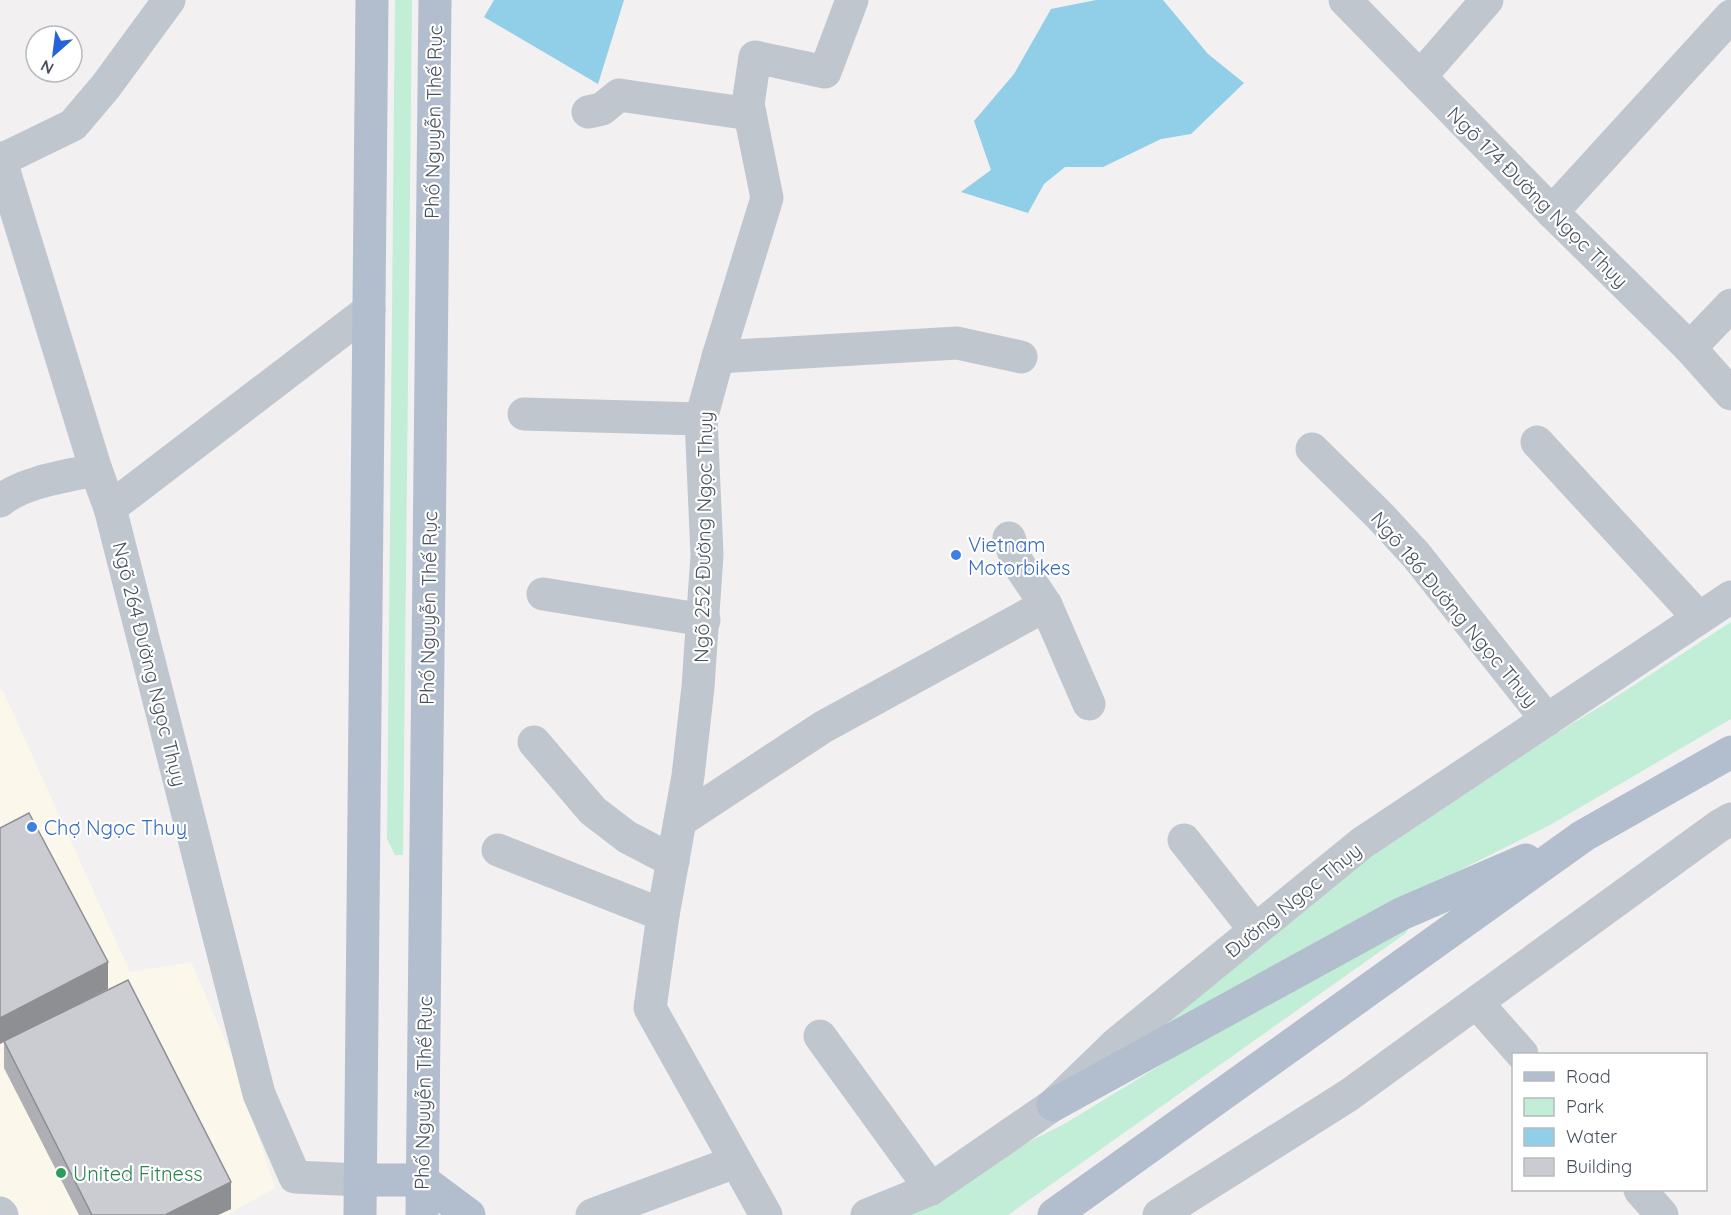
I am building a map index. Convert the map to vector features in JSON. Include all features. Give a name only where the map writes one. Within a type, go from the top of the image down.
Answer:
[{"type":"main road","points":[[360,1215],[372,0]]},
{"type":"main road","name":"Phố Nguyễn Thế Rục","points":[[422,1215],[435,0]]},
{"type":"main road","points":[[1054,1215],[1583,836],[1731,752]]},
{"type":"main road","points":[[1053,1105],[1401,914],[1583,836]]},
{"type":"main road","points":[[360,1180],[422,1180],[469,1215]]},
{"type":"street","points":[[0,159],[72,125],[106,86],[169,0]]},
{"type":"street","name":"Ngõ 252 Đường Ngọc Thụy","points":[[766,1215],[650,1008],[663,915],[680,820],[698,687],[704,620],[706,555],[702,419],[718,357],[767,198],[748,104],[755,57],[825,72],[852,0]]},
{"type":"street","name":"Ngõ 174 Đường Ngọc Thụy","points":[[1345,0],[1552,212],[1690,348],[1731,394]]},
{"type":"street","points":[[1420,77],[1487,0]]},
{"type":"street","points":[[1552,212],[1731,16]]},
{"type":"street","points":[[588,112],[602,110],[619,94],[750,114]]},
{"type":"street","name":"Ngõ 264 Đường Ngọc Thụy","points":[[0,159],[96,470],[110,508],[259,1094],[295,1177],[360,1180]]},
{"type":"street","points":[[1690,348],[1731,304]]},
{"type":"street","points":[[110,508],[369,310]]},
{"type":"street","points":[[718,357],[957,343],[1021,357]]},
{"type":"street","points":[[524,414],[702,419]]},
{"type":"street","points":[[1537,441],[1699,618]]},
{"type":"street","name":"Ngõ 186 Đường Ngọc Thụy","points":[[1312,449],[1416,555],[1547,720]]},
{"type":"street","points":[[0,501],[9,494],[46,482],[96,470]]},
{"type":"street","points":[[1009,538],[1017,562],[1046,605],[1089,704]]},
{"type":"street","points":[[543,594],[704,620]]},
{"type":"street","name":"Đường Ngọc Thụy","points":[[867,1215],[931,1189],[1053,1105],[1116,1044],[1362,843],[1731,597]]},
{"type":"street","points":[[680,820],[823,727],[1046,605]]},
{"type":"street","points":[[534,742],[593,811],[627,837],[673,861]]},
{"type":"street","points":[[1160,1215],[1349,1095],[1727,829]]},
{"type":"street","points":[[1184,840],[1255,930]]},
{"type":"street","points":[[498,850],[663,915]]},
{"type":"street","points":[[1477,1003],[1521,1053]]},
{"type":"street","points":[[820,1036],[931,1189]]},
{"type":"street","points":[[592,1215],[735,1162]]},
{"type":"street","points":[[1641,1191],[1662,1215]]},
{"type":"shaded area","name":"Chợ Ngọc Thuỵ","points":[[0,689],[3,691],[130,972],[191,962],[232,1056],[275,1188],[227,1215],[16,1215],[0,1200]]},
{"type":"green space","points":[[395,0],[412,0],[403,855],[395,855],[387,839]]},
{"type":"green space","points":[[1731,622],[1731,719],[1550,825],[1446,877],[1167,1035],[1152,1027],[1297,909],[1449,800],[1622,693]]},
{"type":"green space","points":[[1406,926],[1408,929],[1406,933],[1008,1215],[901,1215],[974,1170],[1066,1123],[1259,1005]]},
{"type":"water","points":[[494,0],[624,0],[598,84],[484,17]]},
{"type":"water","points":[[1096,0],[1163,0],[1208,54],[1244,83],[1191,134],[1161,139],[1103,167],[1065,167],[1044,184],[1028,213],[961,192],[991,170],[974,121],[1014,74],[1051,9]]},
{"type":"building","points":[[29,813],[108,962],[0,1018],[0,828]]},
{"type":"building","points":[[128,980],[231,1182],[165,1215],[92,1215],[4,1041]]},
{"type":"place","name":"Vietnam Motorbikes","points":[[956,555]]},
{"type":"place","name":"Chợ Ngọc Thuỵ","points":[[32,827]]},
{"type":"place","name":"United Fitness","points":[[61,1173]]}]
